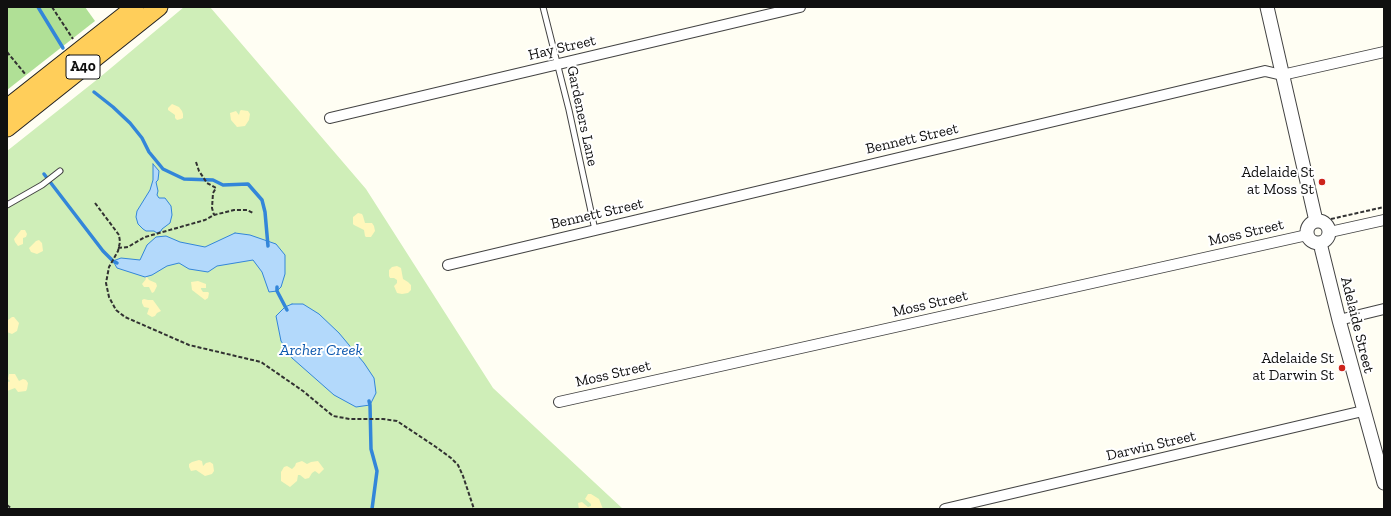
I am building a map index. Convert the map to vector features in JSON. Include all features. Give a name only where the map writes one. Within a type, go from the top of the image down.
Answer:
[{"type":"highway","name":"A40","points":[[7,108],[135,7]]},
{"type":"highway","name":"A40","points":[[7,128],[159,7]]},
{"type":"street","name":"Hay Street","points":[[330,118],[800,7]]},
{"type":"street","points":[[1267,7],[1316,221]]},
{"type":"street","name":"Bennett Street","points":[[448,265],[1265,71],[1282,75],[1384,52]]},
{"type":"street","points":[[1330,232],[1384,220]]},
{"type":"street","points":[[1316,221],[1326,223],[1330,232],[1327,240],[1320,243],[1311,241],[1307,235],[1307,228],[1312,222],[1316,221]]},
{"type":"street","name":"Moss Street","points":[[559,402],[1307,235]]},
{"type":"street","name":"Adelaide Street","points":[[1320,243],[1363,411],[1384,483]]},
{"type":"street","points":[[1339,320],[1384,309]]},
{"type":"street","name":"Darwin Street","points":[[945,509],[1363,411]]},
{"type":"lane","name":"Gardeners Lane","points":[[543,7],[558,64],[595,230]]},
{"type":"lane","points":[[7,205],[42,185],[59,173]]},
{"type":"path","points":[[52,7],[75,41]]},
{"type":"path","points":[[7,52],[28,78]]},
{"type":"path","points":[[196,162],[200,173],[207,183],[216,188],[213,193],[212,208],[214,215]]},
{"type":"path","points":[[95,203],[118,235],[120,242],[109,267],[106,283],[109,297],[116,310],[125,317],[189,345],[261,362],[303,391],[333,416],[350,419],[384,419],[396,421],[436,447],[458,465],[474,509]]},
{"type":"path","points":[[1331,219],[1384,207]]},
{"type":"path","points":[[118,248],[128,246],[145,237],[205,220],[214,215],[234,210],[247,210],[253,213]]},
{"type":"path","points":[[7,505],[12,509]]},
{"type":"green space","points":[[7,7],[85,7],[95,21],[7,90]]},
{"type":"green space","points":[[184,7],[210,7],[366,189],[493,388],[623,509],[7,509],[7,151],[99,78]]},
{"type":"sand","points":[[172,104],[179,107],[182,111],[183,118],[177,120],[175,115],[168,110]]},
{"type":"sand","points":[[241,110],[248,111],[250,114],[249,120],[245,126],[237,127],[231,120],[230,113],[236,111],[239,115]]},
{"type":"sand","points":[[358,213],[362,214],[365,223],[372,223],[374,226],[375,231],[371,237],[366,237],[364,230],[353,224],[353,217]]},
{"type":"sand","points":[[21,230],[25,230],[27,234],[26,237],[23,238],[23,244],[18,246],[14,239]]},
{"type":"sand","points":[[39,240],[42,243],[43,251],[37,254],[31,252],[29,248]]},
{"type":"sand","points":[[397,266],[401,268],[403,279],[411,285],[411,290],[408,293],[397,293],[394,286],[397,283],[397,280],[390,278],[389,276],[389,270],[392,267]]},
{"type":"sand","points":[[145,277],[156,283],[157,286],[154,292],[152,293],[149,287],[144,287],[142,284],[146,279]]},
{"type":"sand","points":[[198,281],[206,284],[206,288],[201,288],[203,292],[209,293],[208,298],[205,300],[192,290],[191,282]]},
{"type":"sand","points":[[142,300],[153,300],[161,311],[152,317],[147,314],[149,308],[144,307]]},
{"type":"sand","points":[[14,317],[19,323],[17,331],[12,334],[7,332],[8,320]]},
{"type":"sand","points":[[9,374],[15,374],[19,381],[23,379],[26,380],[28,383],[26,391],[18,392],[15,388],[7,391],[7,381],[10,381],[8,379]]},
{"type":"sand","points":[[199,460],[202,461],[203,466],[210,462],[213,464],[214,471],[212,474],[205,476],[196,470],[191,471],[189,464]]},
{"type":"sand","points":[[302,461],[307,464],[318,461],[324,469],[319,474],[315,471],[309,478],[305,479],[298,475],[297,481],[290,487],[281,481],[281,472],[284,467],[287,466],[292,469],[296,463]]},
{"type":"sand","points":[[588,494],[591,494],[599,499],[603,509],[579,509],[578,503],[582,502],[588,507],[591,506],[591,504],[585,499]]},
{"type":"water","points":[[153,164],[159,171],[158,180],[156,182],[158,191],[157,195],[159,198],[165,198],[171,206],[172,215],[170,223],[157,233],[143,229],[138,224],[136,217],[137,211],[150,190],[153,180]]},
{"type":"water","points":[[235,233],[250,235],[276,244],[285,255],[285,274],[281,287],[277,291],[269,292],[262,272],[253,260],[217,266],[208,272],[189,269],[179,263],[167,266],[152,275],[145,277],[117,268],[113,261],[121,258],[140,260],[147,245],[156,237],[166,236],[180,242],[205,247]]},
{"type":"water","name":"Archer Creek","points":[[292,304],[303,304],[319,314],[339,333],[364,363],[374,378],[376,393],[370,405],[356,407],[334,395],[292,358],[281,341],[276,316],[285,307]]},
{"type":"waterway","name":"Archer Creek","points":[[38,7],[63,48]]},
{"type":"waterway","name":"Archer Creek","points":[[94,92],[130,123],[142,138],[149,152],[163,169],[184,179],[213,180],[223,185],[248,184],[262,200],[265,212],[268,246]]},
{"type":"waterway","name":"Archer Creek","points":[[44,174],[103,251],[117,263]]},
{"type":"waterway","name":"Archer Creek","points":[[277,287],[277,291],[287,310]]},
{"type":"waterway","name":"Archer Creek","points":[[369,401],[371,449],[377,471],[372,509]]},
{"type":"place","name":"Adelaide St at Moss St","points":[[1322,182]]},
{"type":"place","name":"Adelaide St at Darwin St","points":[[1342,368]]}]
